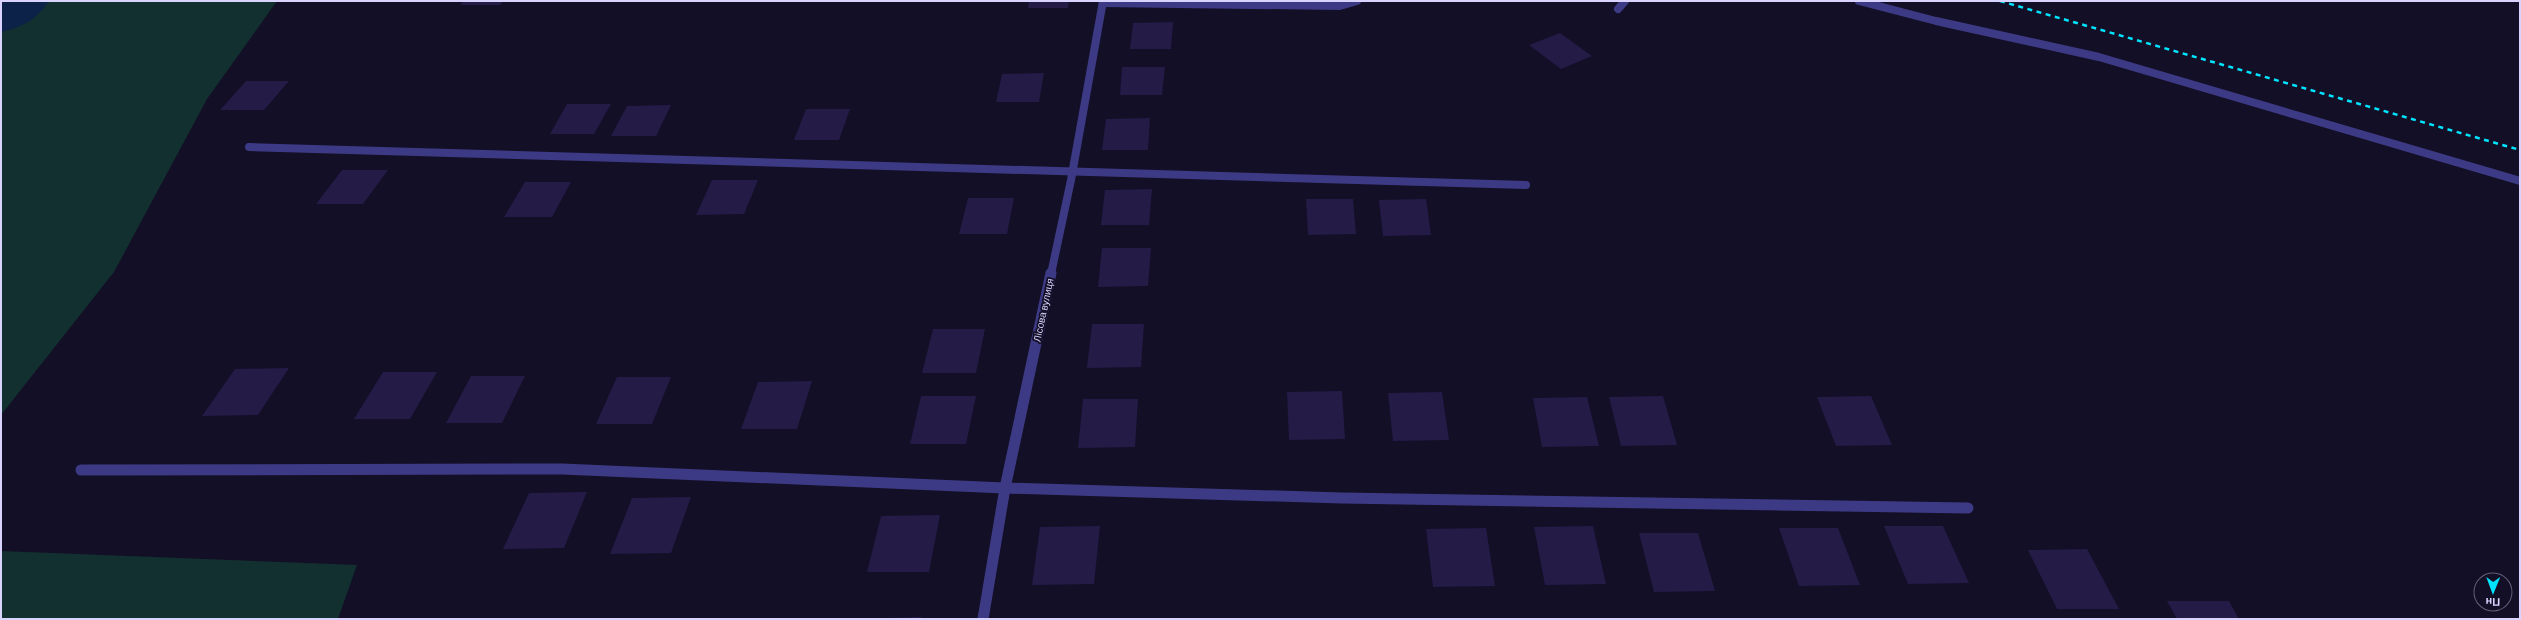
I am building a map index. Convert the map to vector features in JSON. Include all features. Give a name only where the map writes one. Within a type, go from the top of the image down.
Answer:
[{"type":"street","points":[[1103,2],[1340,6],[1358,1]]},
{"type":"street","points":[[1618,9],[1625,1]]},
{"type":"street","points":[[1859,1],[1936,21],[2099,57],[2520,181]]},
{"type":"street","name":"Лісова вулиця","points":[[983,619],[1005,488],[1073,172],[1103,2]]},
{"type":"street","points":[[249,147],[1526,186]]},
{"type":"street","points":[[81,470],[562,469],[1005,488],[1350,498],[1968,508]]},
{"type":"green space","points":[[1,1],[277,1],[207,99],[114,272],[1,415]]},
{"type":"green space","points":[[1,551],[357,565],[338,619],[1,619]]},
{"type":"building","points":[[464,1],[503,1],[500,5],[460,5]]},
{"type":"building","points":[[1029,1],[1069,1],[1068,8],[1028,8]]},
{"type":"building","points":[[1173,22],[1171,49],[1130,49],[1133,23]]},
{"type":"building","points":[[1560,33],[1592,56],[1561,69],[1529,45]]},
{"type":"building","points":[[1122,67],[1165,67],[1162,95],[1120,95]]},
{"type":"building","points":[[1044,73],[1039,102],[996,102],[1002,74]]},
{"type":"building","points":[[246,81],[289,81],[264,110],[220,110]]},
{"type":"building","points":[[567,104],[611,104],[594,134],[550,134]]},
{"type":"building","points":[[671,105],[656,136],[611,136],[627,106]]},
{"type":"building","points":[[806,109],[850,109],[839,140],[794,140]]},
{"type":"building","points":[[1150,118],[1148,150],[1102,150],[1106,119]]},
{"type":"building","points":[[342,170],[388,170],[363,204],[316,204]]},
{"type":"building","points":[[712,180],[758,180],[744,214],[696,215]]},
{"type":"building","points":[[525,182],[571,182],[552,217],[504,217]]},
{"type":"building","points":[[1152,189],[1149,225],[1101,225],[1105,190]]},
{"type":"building","points":[[968,198],[1014,198],[1007,234],[959,234]]},
{"type":"building","points":[[1306,199],[1353,199],[1356,234],[1308,235]]},
{"type":"building","points":[[1426,199],[1431,235],[1383,236],[1379,200]]},
{"type":"building","points":[[1102,248],[1151,248],[1148,286],[1098,287]]},
{"type":"building","points":[[1092,324],[1144,324],[1141,367],[1087,368]]},
{"type":"building","points":[[933,329],[985,329],[976,373],[922,373]]},
{"type":"building","points":[[289,368],[258,415],[202,416],[235,369]]},
{"type":"building","points":[[383,372],[437,372],[410,419],[354,419]]},
{"type":"building","points":[[471,376],[525,376],[502,423],[446,423]]},
{"type":"building","points":[[617,377],[671,377],[652,424],[596,424]]},
{"type":"building","points":[[812,381],[797,429],[741,429],[758,382]]},
{"type":"building","points":[[1342,391],[1345,439],[1289,440],[1287,392]]},
{"type":"building","points":[[1442,392],[1449,440],[1393,441],[1388,393]]},
{"type":"building","points":[[921,396],[976,396],[966,444],[910,444]]},
{"type":"building","points":[[1663,396],[1677,445],[1621,446],[1609,397]]},
{"type":"building","points":[[1871,396],[1892,445],[1836,446],[1817,397]]},
{"type":"building","points":[[1587,397],[1599,446],[1542,447],[1533,398]]},
{"type":"building","points":[[1083,399],[1138,399],[1135,447],[1078,448]]},
{"type":"building","points":[[587,492],[564,548],[503,549],[529,493]]},
{"type":"building","points":[[691,497],[671,553],[610,554],[632,498]]},
{"type":"building","points":[[940,515],[929,572],[867,572],[881,516]]},
{"type":"building","points":[[1100,526],[1094,584],[1032,585],[1040,527]]},
{"type":"building","points":[[1593,526],[1606,584],[1545,585],[1534,527]]},
{"type":"building","points":[[1884,526],[1943,526],[1969,583],[1908,584]]},
{"type":"building","points":[[1486,528],[1495,586],[1433,587],[1426,529]]},
{"type":"building","points":[[1779,528],[1838,528],[1860,585],[1799,586]]},
{"type":"building","points":[[1639,533],[1698,533],[1715,591],[1654,592]]},
{"type":"building","points":[[2087,549],[2119,609],[2057,609],[2028,550]]},
{"type":"building","points":[[2167,601],[2229,601],[2239,619],[2177,619]]},
{"type":"building","points":[[922,617],[921,619],[887,619],[887,618]]},
{"type":"waterway","points":[[1,13],[18,1]]},
{"type":"railway","points":[[2000,1],[2520,150]]}]
